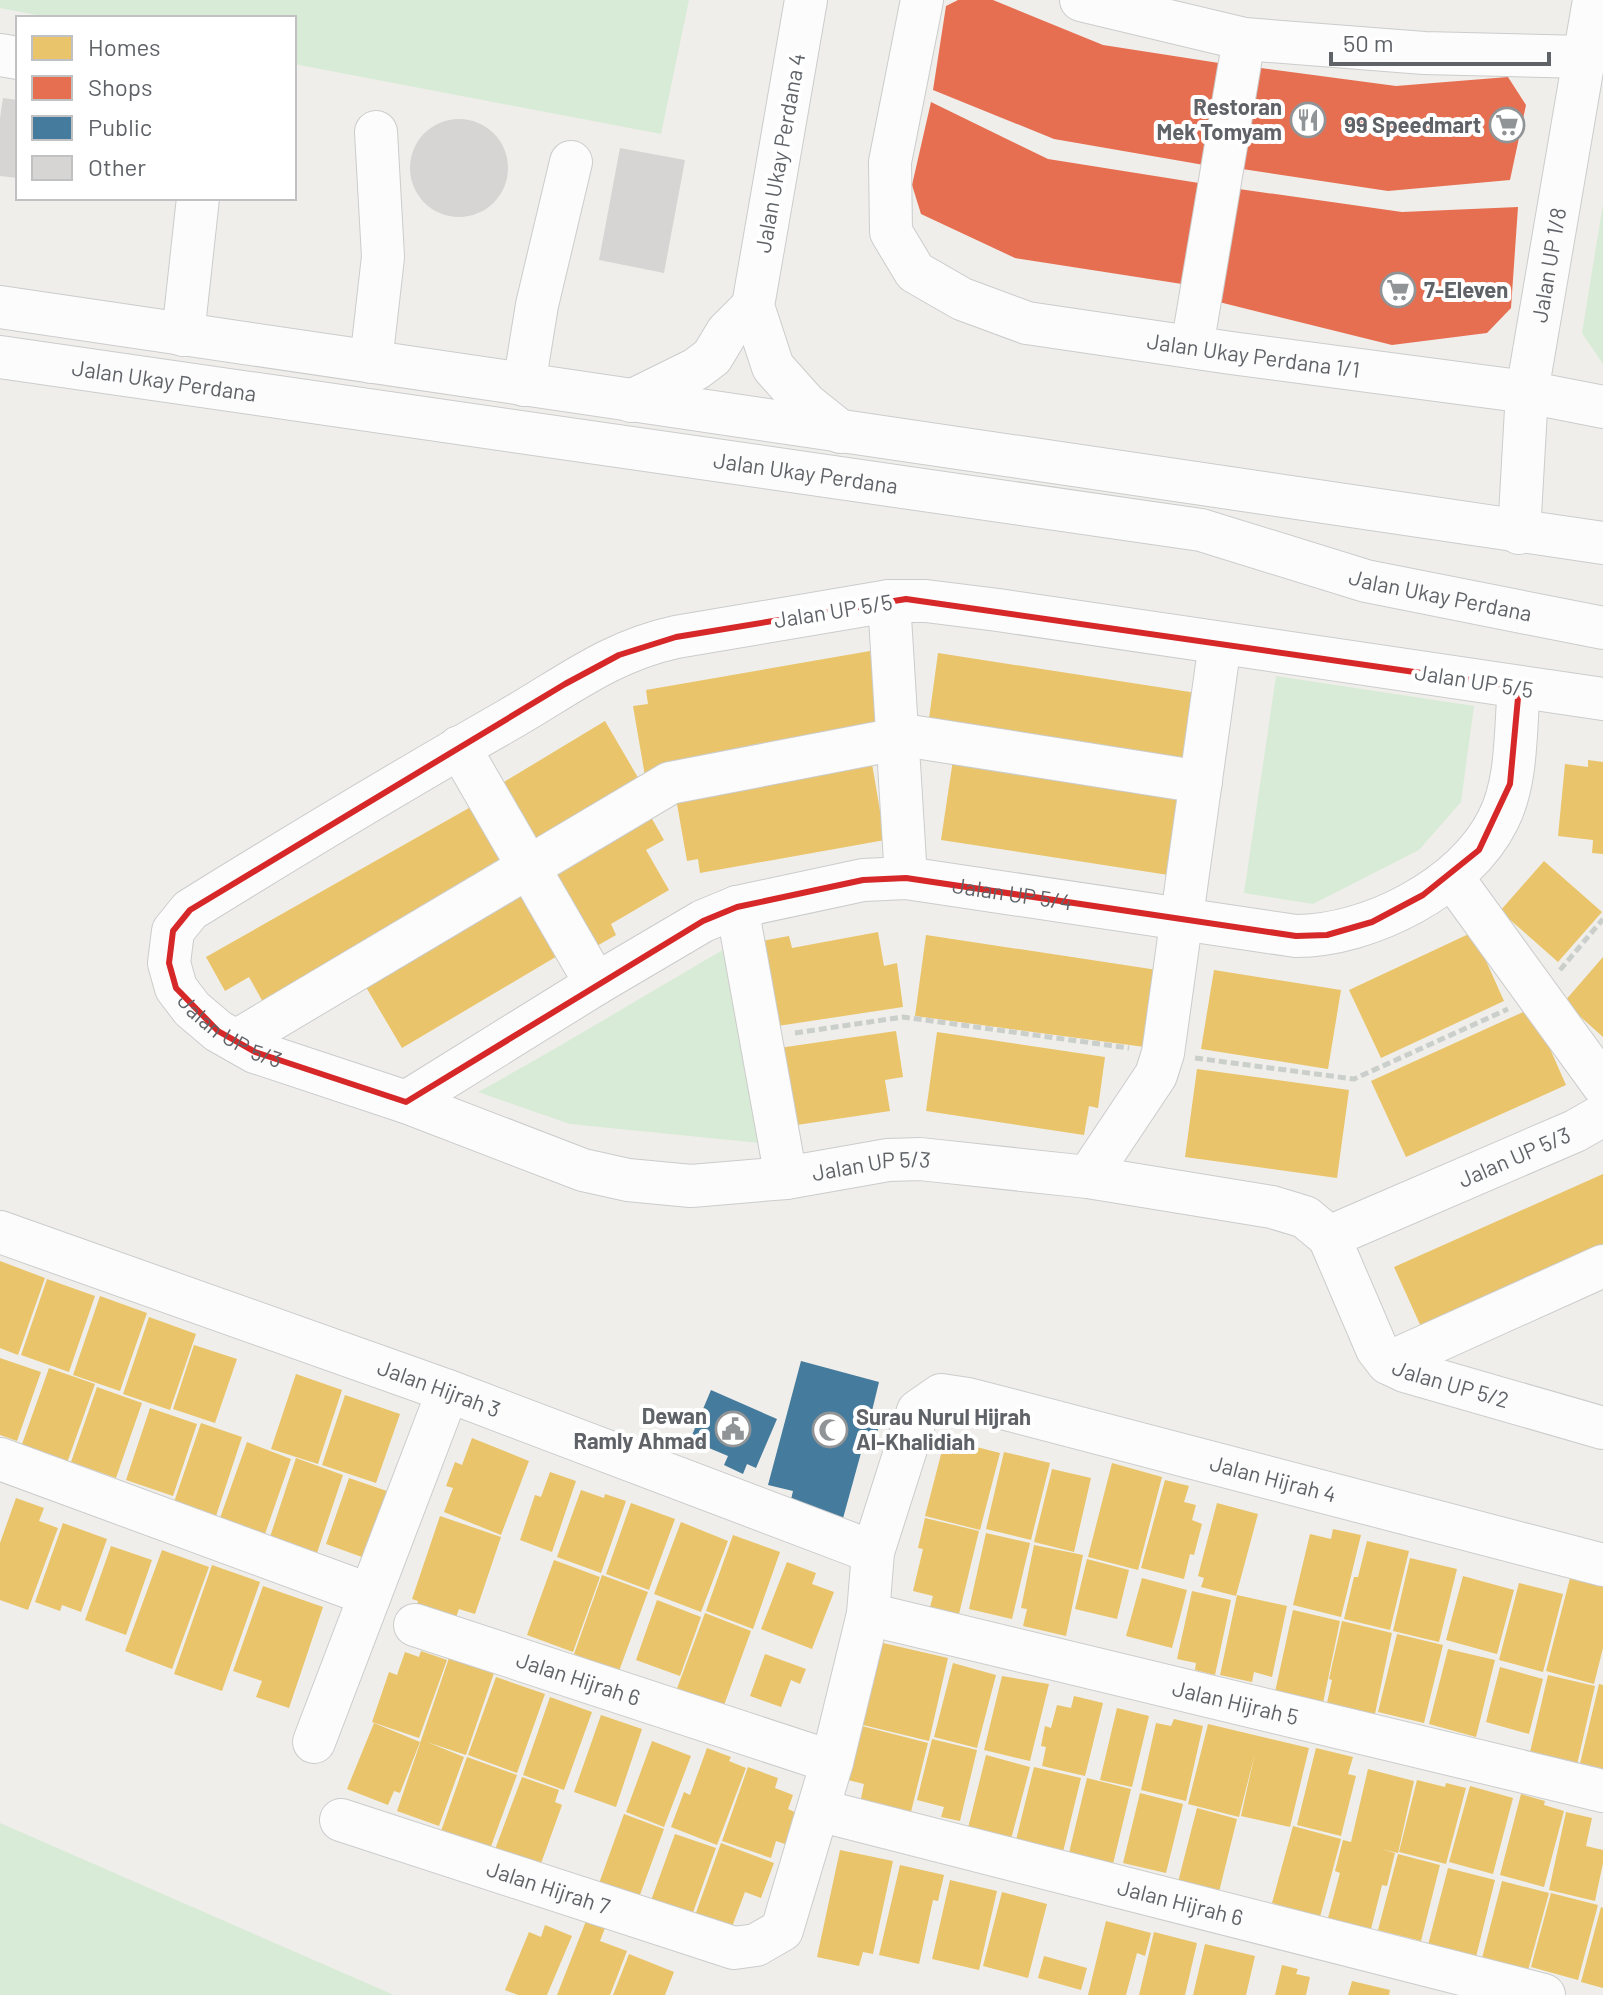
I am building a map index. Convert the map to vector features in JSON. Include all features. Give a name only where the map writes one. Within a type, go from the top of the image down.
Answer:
[{"type":"street","name":"Jalan Ukay Perdana 4","points":[[806,0],[753,306],[773,367],[806,404],[842,432]]},
{"type":"street","name":"Jalan Ukay Perdana 1/1","points":[[922,0],[890,162],[891,232],[915,272],[962,299],[1027,323],[1527,392],[1603,407]]},
{"type":"street","points":[[1081,0],[1244,39],[1424,53],[1585,57]]},
{"type":"street","name":"Jalan UP 1/8","points":[[1519,533],[1527,392],[1594,0]]},
{"type":"street","points":[[1192,347],[1244,39]]},
{"type":"street","points":[[371,362],[383,257],[376,132]]},
{"type":"street","points":[[524,385],[537,305],[571,162]]},
{"type":"street","points":[[183,335],[198,200]]},
{"type":"street","points":[[631,401],[696,369],[712,357],[727,332],[753,306]]},
{"type":"street","name":"Jalan Ukay Perdana","points":[[0,307],[1603,543]]},
{"type":"street","name":"Jalan Ukay Perdana","points":[[0,357],[1201,530],[1366,581],[1603,628]]},
{"type":"street","points":[[889,601],[906,878]]},
{"type":"street","name":"Jalan UP 5/5","points":[[169,963],[173,931],[190,910],[565,684],[647,644],[889,601],[926,601],[1603,699]]},
{"type":"street","points":[[1088,1177],[1156,1075],[1163,1053],[1220,643]]},
{"type":"street","name":"Jalan UP 5/4","points":[[406,1102],[703,921],[737,907],[863,880],[906,878],[1296,936],[1327,935],[1372,922],[1452,877],[1479,850],[1499,819],[1510,784],[1519,687]]},
{"type":"street","points":[[236,1041],[670,783],[897,736],[1201,782]]},
{"type":"street","points":[[459,747],[596,984]]},
{"type":"street","points":[[1452,877],[1603,1085]]},
{"type":"street","points":[[737,907],[786,1178]]},
{"type":"street","name":"Jalan UP 5/3","points":[[169,963],[176,988],[192,1009],[218,1031],[255,1052],[406,1102],[583,1170],[628,1180],[691,1186],[786,1178],[888,1160],[920,1159],[1088,1177],[1272,1207],[1305,1217],[1329,1237],[1575,1131],[1603,1115]]},
{"type":"street","name":"Jalan Hijrah 3","points":[[0,1232],[448,1391],[873,1552]]},
{"type":"street","name":"Jalan UP 5/2","points":[[1329,1237],[1377,1349],[1388,1363],[1405,1371],[1603,1428]]},
{"type":"street","points":[[1388,1363],[1603,1266]]},
{"type":"street","points":[[314,1742],[448,1391]]},
{"type":"street","name":"Jalan Hijrah 4","points":[[873,1552],[918,1411],[941,1395],[968,1399],[1603,1565]]},
{"type":"street","points":[[0,1459],[370,1595]]},
{"type":"street","points":[[818,1810],[868,1614],[873,1552]]},
{"type":"street","name":"Jalan Hijrah 5","points":[[868,1614],[1603,1791]]},
{"type":"street","name":"Jalan Hijrah 6","points":[[415,1625],[832,1762]]},
{"type":"street","name":"Jalan Hijrah 6","points":[[818,1810],[1544,1995]]},
{"type":"street","name":"Jalan Hijrah 7","points":[[341,1820],[734,1948],[756,1945],[782,1930],[818,1810]]},
{"type":"highlighted area","points":[[906,599],[1519,687],[1510,784],[1479,850],[1423,895],[1372,922],[1327,935],[1296,936],[906,878],[863,880],[737,907],[703,921],[406,1102],[255,1052],[218,1031],[176,988],[169,963],[173,931],[190,910],[565,684],[619,655],[676,637]]},
{"type":"green space","points":[[0,0],[689,0],[661,134],[296,64],[296,16],[42,16],[0,8]]},
{"type":"green space","points":[[1603,204],[1603,364],[1582,333]]},
{"type":"green space","points":[[1276,676],[1474,706],[1461,802],[1419,850],[1313,904],[1244,893]]},
{"type":"green space","points":[[726,948],[759,1143],[570,1124],[478,1092],[571,1039]]},
{"type":"green space","points":[[0,1823],[394,1995],[0,1995]]},
{"type":"building: Homes","points":[[870,651],[884,734],[645,776],[633,706],[648,704],[646,690]]},
{"type":"building: Homes","points":[[938,653],[1203,694],[1191,774],[927,733]]},
{"type":"building: Homes","points":[[605,721],[647,793],[537,859],[494,788]]},
{"type":"building: Homes","points":[[870,752],[885,840],[700,873],[698,859],[687,861],[674,787]]},
{"type":"building: Homes","points":[[954,753],[1188,789],[1175,876],[941,840]]},
{"type":"building: Homes","points":[[1588,760],[1603,762],[1603,854],[1592,853],[1593,840],[1558,836],[1565,764],[1588,767]]},
{"type":"building: Homes","points":[[476,804],[515,874],[269,1013],[249,977],[225,991],[206,957]]},
{"type":"building: Homes","points":[[647,810],[664,840],[646,850],[669,890],[611,924],[616,935],[588,951],[542,870]]},
{"type":"building: Homes","points":[[1544,861],[1602,912],[1558,962],[1500,911]]},
{"type":"building: Homes","points":[[522,882],[564,952],[402,1048],[360,977]]},
{"type":"building: Homes","points":[[878,932],[884,966],[897,963],[903,1007],[771,1027],[757,942],[789,936],[792,948]]},
{"type":"building: Homes","points":[[1473,932],[1504,1001],[1381,1058],[1349,990]]},
{"type":"building: Homes","points":[[926,935],[1164,971],[1152,1048],[915,1016]]},
{"type":"building: Homes","points":[[1603,957],[1603,1037],[1564,1002]]},
{"type":"building: Homes","points":[[1214,970],[1341,990],[1328,1069],[1201,1049]]},
{"type":"building: Homes","points":[[1532,1008],[1566,1085],[1406,1157],[1371,1081]]},
{"type":"building: Homes","points":[[896,1031],[903,1077],[885,1080],[890,1111],[790,1126],[779,1048]]},
{"type":"building: Homes","points":[[937,1032],[1105,1057],[1098,1108],[1089,1106],[1084,1135],[926,1111]]},
{"type":"building: Homes","points":[[1197,1069],[1349,1090],[1337,1178],[1185,1157]]},
{"type":"building: Homes","points":[[1603,1174],[1603,1261],[1427,1340],[1394,1267]]},
{"type":"building: Homes","points":[[0,1261],[45,1278],[18,1355],[0,1348]]},
{"type":"building: Homes","points":[[47,1279],[95,1296],[69,1372],[21,1355]]},
{"type":"building: Homes","points":[[100,1296],[147,1313],[120,1391],[73,1375]]},
{"type":"building: Homes","points":[[149,1317],[196,1334],[170,1410],[123,1394]]},
{"type":"building: Homes","points":[[194,1345],[237,1359],[215,1423],[173,1409]]},
{"type":"building: Homes","points":[[0,1358],[41,1372],[17,1441],[0,1435]]},
{"type":"building: Homes","points":[[49,1368],[95,1384],[67,1463],[21,1447]]},
{"type":"building: Homes","points":[[296,1374],[342,1390],[318,1464],[271,1449]]},
{"type":"building: Homes","points":[[97,1387],[142,1403],[116,1478],[71,1462]]},
{"type":"building: Homes","points":[[345,1395],[400,1414],[376,1483],[322,1465]]},
{"type":"building: Homes","points":[[150,1408],[197,1424],[173,1496],[126,1480]]},
{"type":"building: Homes","points":[[201,1423],[242,1437],[216,1516],[174,1502]]},
{"type":"building: Homes","points":[[472,1438],[529,1461],[501,1535],[444,1512],[453,1488],[446,1486],[455,1462],[462,1465]]},
{"type":"building: Homes","points":[[945,1439],[1000,1453],[980,1530],[925,1516]]},
{"type":"building: Homes","points":[[247,1442],[291,1459],[265,1534],[220,1518]]},
{"type":"building: Homes","points":[[1004,1452],[1050,1463],[1031,1540],[986,1529]]},
{"type":"building: Homes","points":[[296,1458],[343,1475],[317,1553],[270,1537]]},
{"type":"building: Homes","points":[[1112,1463],[1162,1477],[1138,1570],[1088,1557]]},
{"type":"building: Homes","points":[[1052,1469],[1091,1478],[1074,1552],[1034,1542]]},
{"type":"building: Homes","points":[[550,1472],[576,1481],[552,1552],[520,1540],[535,1495],[541,1497]]},
{"type":"building: Homes","points":[[349,1478],[387,1491],[374,1530],[373,1561],[326,1544]]},
{"type":"building: Homes","points":[[1165,1480],[1189,1486],[1184,1502],[1196,1505],[1192,1520],[1202,1524],[1184,1579],[1141,1568]]},
{"type":"building: Homes","points":[[581,1490],[626,1501],[601,1573],[557,1557]]},
{"type":"building: Homes","points":[[16,1498],[44,1508],[39,1521],[58,1528],[28,1610],[0,1600],[0,1543]]},
{"type":"building: Homes","points":[[631,1503],[675,1519],[649,1590],[606,1574]]},
{"type":"building: Homes","points":[[1217,1503],[1258,1514],[1236,1596],[1201,1587],[1204,1578],[1198,1576]]},
{"type":"building: Homes","points":[[440,1516],[501,1537],[475,1614],[459,1609],[455,1620],[415,1611],[418,1601],[412,1599]]},
{"type":"building: Homes","points":[[925,1518],[979,1531],[959,1614],[930,1607],[933,1596],[913,1591],[923,1549],[918,1548]]},
{"type":"building: Homes","points":[[681,1522],[728,1541],[701,1612],[654,1594]]},
{"type":"building: Homes","points":[[63,1523],[107,1539],[81,1612],[62,1605],[60,1611],[35,1602]]},
{"type":"building: Homes","points":[[1333,1529],[1361,1535],[1341,1617],[1293,1605],[1310,1534],[1331,1539]]},
{"type":"building: Homes","points":[[986,1533],[1030,1543],[1012,1619],[969,1609]]},
{"type":"building: Homes","points":[[733,1535],[780,1552],[753,1629],[706,1611]]},
{"type":"building: Homes","points":[[1367,1541],[1409,1551],[1390,1630],[1344,1619]]},
{"type":"building: Homes","points":[[1034,1545],[1083,1555],[1066,1636],[1023,1626],[1027,1609],[1021,1608]]},
{"type":"building: Homes","points":[[111,1546],[152,1560],[126,1635],[85,1620]]},
{"type":"building: Homes","points":[[162,1550],[209,1567],[172,1669],[125,1651]]},
{"type":"building: Homes","points":[[1410,1558],[1457,1569],[1439,1642],[1393,1631]]},
{"type":"building: Homes","points":[[1087,1559],[1129,1570],[1117,1619],[1075,1609]]},
{"type":"building: Homes","points":[[554,1560],[600,1577],[573,1652],[527,1635]]},
{"type":"building: Homes","points":[[787,1562],[816,1573],[812,1584],[834,1592],[812,1649],[761,1629]]},
{"type":"building: Homes","points":[[212,1565],[260,1582],[222,1691],[174,1674]]},
{"type":"building: Homes","points":[[1571,1574],[1603,1582],[1603,1648],[1594,1684],[1546,1671]]},
{"type":"building: Homes","points":[[602,1575],[648,1592],[619,1671],[574,1654]]},
{"type":"building: Homes","points":[[1463,1576],[1514,1590],[1497,1654],[1446,1640]]},
{"type":"building: Homes","points":[[1142,1578],[1187,1590],[1172,1648],[1126,1636]]},
{"type":"building: Homes","points":[[1519,1583],[1563,1594],[1543,1672],[1499,1660]]},
{"type":"building: Homes","points":[[263,1586],[323,1607],[289,1708],[256,1697],[262,1681],[233,1671]]},
{"type":"building: Homes","points":[[1192,1591],[1231,1600],[1215,1675],[1195,1670],[1196,1663],[1177,1659]]},
{"type":"building: Homes","points":[[1237,1595],[1287,1606],[1272,1677],[1254,1672],[1252,1682],[1220,1675]]},
{"type":"building: Homes","points":[[657,1600],[701,1617],[680,1676],[636,1660]]},
{"type":"building: Homes","points":[[1293,1610],[1340,1621],[1323,1703],[1275,1692]]},
{"type":"building: Homes","points":[[705,1613],[751,1631],[719,1719],[672,1702]]},
{"type":"building: Homes","points":[[1342,1621],[1392,1633],[1375,1714],[1327,1703]]},
{"type":"building: Homes","points":[[1397,1634],[1443,1645],[1424,1723],[1378,1712]]},
{"type":"building: Homes","points":[[883,1643],[948,1658],[929,1741],[863,1725]]},
{"type":"building: Homes","points":[[1448,1649],[1495,1660],[1476,1737],[1429,1724]]},
{"type":"building: Homes","points":[[421,1651],[447,1660],[419,1738],[372,1722],[389,1672],[397,1675],[405,1652],[419,1657]]},
{"type":"building: Homes","points":[[765,1654],[806,1669],[800,1684],[791,1680],[781,1707],[750,1696]]},
{"type":"building: Homes","points":[[449,1658],[494,1673],[466,1755],[427,1742],[464,1757],[439,1826],[397,1811]]},
{"type":"building: Homes","points":[[953,1663],[996,1675],[977,1748],[934,1737]]},
{"type":"building: Homes","points":[[1500,1667],[1543,1679],[1529,1734],[1486,1722]]},
{"type":"building: Homes","points":[[1548,1675],[1595,1686],[1577,1765],[1527,1765]]},
{"type":"building: Homes","points":[[1002,1676],[1049,1684],[1030,1761],[984,1750]]},
{"type":"building: Homes","points":[[496,1677],[545,1694],[517,1773],[468,1755]]},
{"type":"building: Homes","points":[[1599,1684],[1603,1685],[1603,1778],[1578,1772]]},
{"type":"building: Homes","points":[[1074,1696],[1103,1703],[1085,1776],[1042,1766],[1046,1747],[1041,1746],[1045,1726],[1051,1728],[1057,1705],[1071,1708]]},
{"type":"building: Homes","points":[[550,1697],[592,1712],[564,1790],[523,1775]]},
{"type":"building: Homes","points":[[1117,1708],[1149,1716],[1132,1787],[1100,1780]]},
{"type":"building: Homes","points":[[601,1715],[642,1729],[616,1807],[574,1792]]},
{"type":"building: Homes","points":[[1174,1719],[1203,1726],[1186,1801],[1141,1790],[1156,1723],[1171,1726]]},
{"type":"building: Homes","points":[[374,1723],[420,1742],[400,1793],[394,1791],[388,1805],[347,1789]]},
{"type":"building: Homes","points":[[1208,1724],[1309,1748],[1290,1827],[1241,1816],[1255,1753],[1239,1817],[1188,1804]]},
{"type":"building: Homes","points":[[862,1726],[928,1743],[910,1816],[860,1803],[864,1784],[848,1780]]},
{"type":"building: Homes","points":[[932,1739],[977,1750],[960,1821],[941,1817],[944,1807],[917,1800]]},
{"type":"building: Homes","points":[[652,1741],[691,1756],[664,1827],[626,1812]]},
{"type":"building: Homes","points":[[707,1748],[731,1757],[729,1761],[746,1768],[717,1845],[671,1827],[684,1792],[690,1795]]},
{"type":"building: Homes","points":[[1316,1748],[1353,1757],[1348,1774],[1356,1776],[1341,1836],[1297,1825]]},
{"type":"building: Homes","points":[[986,1755],[1030,1767],[1010,1843],[967,1832]]},
{"type":"building: Homes","points":[[467,1757],[517,1775],[489,1852],[440,1834]]},
{"type":"building: Homes","points":[[748,1767],[778,1778],[775,1788],[793,1795],[788,1809],[799,1814],[788,1845],[776,1841],[771,1858],[722,1841]]},
{"type":"building: Homes","points":[[1034,1767],[1081,1778],[1063,1852],[1016,1840]]},
{"type":"building: Homes","points":[[1368,1769],[1414,1781],[1398,1853],[1381,1849],[1395,1853],[1387,1886],[1382,1885],[1371,1929],[1328,1918],[1340,1873],[1335,1871],[1343,1840],[1351,1842]]},
{"type":"building: Homes","points":[[522,1777],[559,1790],[555,1802],[562,1805],[539,1869],[494,1852]]},
{"type":"building: Homes","points":[[1087,1778],[1131,1789],[1113,1864],[1069,1853]]},
{"type":"building: Homes","points":[[1417,1780],[1466,1788],[1446,1864],[1399,1852]]},
{"type":"building: Homes","points":[[1470,1786],[1513,1798],[1493,1874],[1449,1862]]},
{"type":"building: Homes","points":[[1140,1793],[1183,1804],[1166,1873],[1123,1863]]},
{"type":"building: Homes","points":[[1521,1794],[1564,1811],[1544,1887],[1500,1875]]},
{"type":"building: Homes","points":[[1197,1808],[1237,1819],[1219,1892],[1178,1882]]},
{"type":"building: Homes","points":[[1566,1812],[1592,1818],[1586,1846],[1603,1850],[1595,1901],[1549,1890]]},
{"type":"building: Homes","points":[[624,1814],[664,1829],[637,1903],[597,1889]]},
{"type":"building: Homes","points":[[1293,1826],[1341,1839],[1320,1917],[1272,1903]]},
{"type":"building: Homes","points":[[675,1834],[716,1848],[690,1921],[649,1906]]},
{"type":"building: Homes","points":[[721,1843],[774,1863],[761,1898],[745,1892],[729,1935],[693,1921]]},
{"type":"building: Homes","points":[[840,1850],[893,1861],[873,1954],[863,1952],[859,1966],[817,1957]]},
{"type":"building: Homes","points":[[1398,1854],[1440,1865],[1421,1941],[1378,1930]]},
{"type":"building: Homes","points":[[900,1865],[944,1875],[938,1901],[933,1900],[919,1964],[879,1955]]},
{"type":"building: Homes","points":[[1448,1868],[1495,1880],[1476,1957],[1428,1945]]},
{"type":"building: Homes","points":[[950,1880],[997,1891],[979,1970],[932,1959]]},
{"type":"building: Homes","points":[[1502,1881],[1549,1893],[1527,1974],[1481,1962]]},
{"type":"building: Homes","points":[[1002,1892],[1047,1904],[1028,1978],[983,1966]]},
{"type":"building: Homes","points":[[1551,1893],[1598,1905],[1578,1980],[1531,1967]]},
{"type":"building: Homes","points":[[1603,1908],[1603,1988],[1581,1982]]},
{"type":"building: Homes","points":[[586,1921],[605,1928],[600,1941],[627,1951],[610,1995],[557,1995]]},
{"type":"building: Homes","points":[[1106,1921],[1151,1933],[1145,1956],[1137,1953],[1126,1995],[1088,1995]]},
{"type":"building: Homes","points":[[545,1925],[572,1936],[547,1995],[518,1995],[505,1990],[529,1932],[541,1937]]},
{"type":"building: Homes","points":[[1154,1932],[1197,1943],[1185,1995],[1139,1995]]},
{"type":"building: Homes","points":[[1205,1944],[1255,1956],[1246,1995],[1193,1995]]},
{"type":"building: Homes","points":[[629,1954],[674,1972],[665,1995],[613,1995]]},
{"type":"building: Homes","points":[[1044,1956],[1087,1968],[1081,1990],[1038,1978]]},
{"type":"building: Homes","points":[[1282,1965],[1298,1969],[1296,1974],[1310,1977],[1306,1995],[1275,1995]]},
{"type":"building: Homes","points":[[1352,1981],[1390,1990],[1389,1995],[1348,1995]]},
{"type":"building: Shops","points":[[958,0],[993,0],[1103,45],[1219,63],[1204,165],[1054,139],[933,90],[946,6]]},
{"type":"building: Shops","points":[[1246,66],[1396,86],[1508,77],[1526,105],[1510,180],[1388,191],[1229,167]]},
{"type":"building: Shops","points":[[931,102],[1048,159],[1199,183],[1182,284],[1015,258],[921,214],[912,185]]},
{"type":"building: Shops","points":[[1225,187],[1402,212],[1518,207],[1511,308],[1487,333],[1392,345],[1203,298]]},
{"type":"building: Public","name":"Surau Nurul Hijrah Al-Khalidiah","points":[[801,1361],[879,1382],[871,1415],[881,1418],[874,1444],[864,1442],[842,1522],[789,1508],[793,1491],[768,1485]]},
{"type":"building: Public","name":"Dewan Ramly Ahmad","points":[[711,1390],[777,1419],[756,1468],[747,1464],[743,1474],[724,1465],[728,1456],[690,1440]]},
{"type":"building: Other","points":[[3,98],[16,100],[16,178],[0,176]]},
{"type":"building: Other","points":[[459,119],[478,123],[494,133],[504,149],[508,168],[504,187],[494,203],[478,213],[459,217],[440,213],[424,203],[414,187],[410,168],[414,149],[424,133],[440,123]]},
{"type":"building: Other","points":[[620,148],[685,160],[664,273],[599,260]]},
{"type":"place","name":"Restoran Mek Tomyam","points":[[1308,120]]},
{"type":"place","name":"99 Speedmart","points":[[1507,125]]},
{"type":"place","name":"7-Eleven","points":[[1398,290]]},
{"type":"place","name":"Dewan Ramly Ahmad","points":[[733,1429]]},
{"type":"place","name":"Surau Nurul Hijrah Al-Khalidiah","points":[[830,1430]]}]
